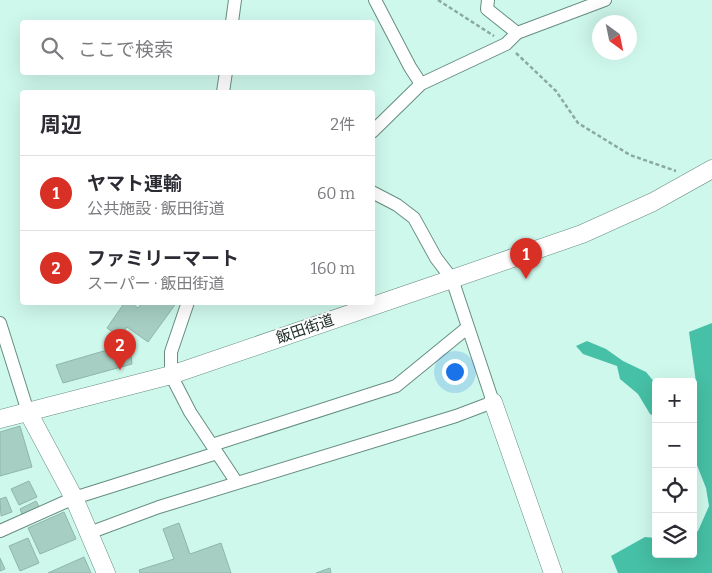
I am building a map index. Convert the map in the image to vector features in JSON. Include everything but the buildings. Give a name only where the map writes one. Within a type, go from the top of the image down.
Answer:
[{"type":"main road","name":"飯田街道","points":[[0,419],[171,375],[582,234],[653,202],[712,169]]},
{"type":"main road","points":[[493,402],[553,573]]},
{"type":"main road","points":[[28,412],[74,498],[106,573]]},
{"type":"street","points":[[232,20],[235,0]]},
{"type":"street","points":[[375,0],[421,84]]},
{"type":"street","points":[[488,0],[487,9],[517,33]]},
{"type":"street","points":[[375,129],[421,84],[506,44],[517,33],[605,0]]},
{"type":"street","points":[[225,90],[226,75]]},
{"type":"street","points":[[89,533],[159,507],[477,410],[493,402],[452,279],[436,258],[414,218],[397,205],[375,194]]},
{"type":"street","points":[[187,305],[171,352],[171,375],[190,412],[237,483]]},
{"type":"street","points":[[0,323],[28,412]]},
{"type":"street","points":[[0,531],[74,498],[396,386],[467,328]]},
{"type":"path","points":[[438,0],[506,44],[556,91],[578,123],[630,155],[679,172]]},
{"type":"green space","points":[[712,323],[712,573],[618,573],[611,556],[645,537],[652,538],[652,558],[697,558],[697,531],[709,506],[706,488],[697,465],[697,378],[695,378],[689,332]]},
{"type":"green space","points":[[587,341],[606,349],[623,361],[646,372],[652,379],[652,415],[638,394],[620,379],[617,366],[583,354],[576,346]]},
{"type":"place","name":"ヤマト運輸","points":[[526,279]]},
{"type":"place","name":"ファミリーマート","points":[[120,370]]}]
